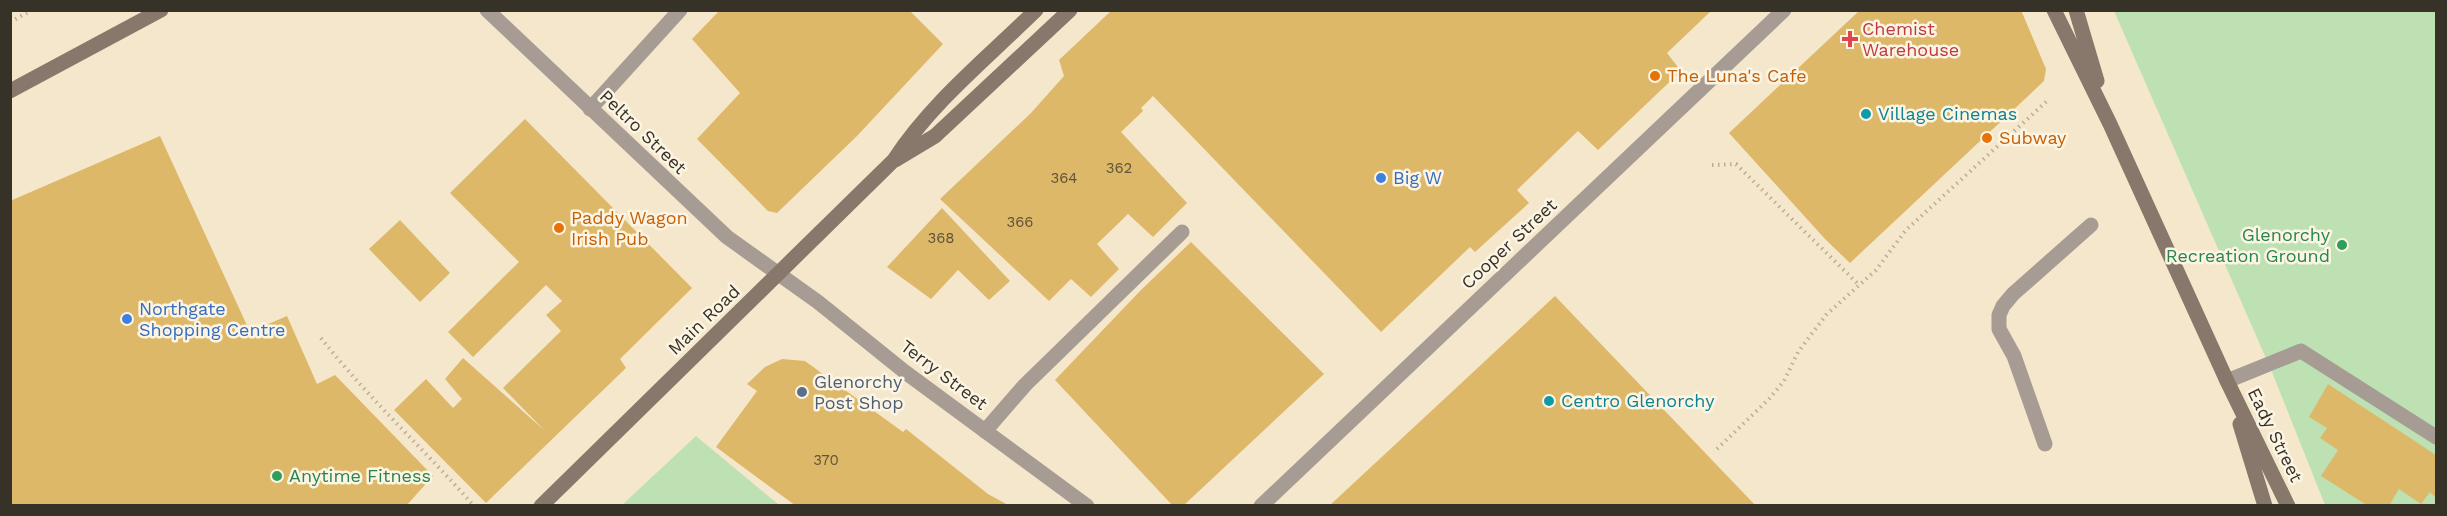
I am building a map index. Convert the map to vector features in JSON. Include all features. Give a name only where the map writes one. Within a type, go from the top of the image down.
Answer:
[{"type":"main road","points":[[10,91],[161,10]]},
{"type":"main road","name":"Main Road","points":[[541,506],[894,160],[913,132],[1036,10]]},
{"type":"main road","name":"Main Road","points":[[894,160],[935,136],[1070,10]]},
{"type":"main road","name":"Eady Street","points":[[2054,10],[2110,124],[2227,381],[2288,506]]},
{"type":"main road","name":"Eady Street","points":[[2076,10],[2110,124]]},
{"type":"main road","name":"Eady Street","points":[[2227,381],[2265,506]]},
{"type":"street","name":"Peltro Street","points":[[488,10],[727,237],[778,274]]},
{"type":"street","points":[[590,109],[680,10]]},
{"type":"street","name":"Cooper Street","points":[[1261,506],[1784,10]]},
{"type":"street","points":[[2045,444],[2014,356],[1999,329],[1999,315],[2013,294],[2091,225]]},
{"type":"street","points":[[986,431],[1025,385],[1182,232]]},
{"type":"street","name":"Terry Street","points":[[778,274],[1087,506]]},
{"type":"street","points":[[2227,381],[2301,351],[2436,437]]},
{"type":"path","points":[[10,22],[32,10]]},
{"type":"path","points":[[1717,449],[1769,399],[1784,381],[1798,352],[1826,315],[1876,270],[1906,230],[2047,101]]},
{"type":"path","points":[[1712,165],[1736,164],[1858,284]]},
{"type":"path","points":[[321,338],[350,374],[434,460],[474,506]]},
{"type":"green space","name":"Glenorchy Recreation Ground","points":[[2114,11],[2436,11],[2436,505],[2325,505],[2272,372]]},
{"type":"green space","points":[[696,436],[779,505],[622,505]]},
{"type":"building","points":[[720,10],[909,10],[943,44],[857,136],[777,213],[768,211],[697,139],[740,93],[692,39]]},
{"type":"building","name":"Big W","points":[[1112,10],[1712,10],[1667,53],[1681,71],[1598,150],[1578,131],[1517,190],[1529,203],[1475,252],[1470,247],[1381,332],[1153,96],[1141,108],[1143,111],[1121,132],[1187,203],[1153,237],[1128,214],[1097,244],[1119,269],[1091,297],[1071,279],[1049,301],[940,199],[1031,113],[1064,76],[1059,60]]},
{"type":"building","name":"Village Cinemas","points":[[1860,10],[2021,10],[2046,69],[2044,81],[1850,263],[1825,239],[1729,133]]},
{"type":"building","name":"Paddy Wagon Irish Pub","points":[[525,119],[692,288],[620,359],[626,368],[486,503],[394,410],[426,379],[453,408],[462,399],[445,379],[463,358],[544,430],[503,388],[561,331],[546,315],[562,301],[546,285],[473,357],[448,332],[519,262],[450,193]]},
{"type":"building","name":"Northgate Shopping Centre","points":[[160,136],[250,332],[287,316],[317,384],[335,375],[433,476],[406,506],[10,506],[10,201]]},
{"type":"building","points":[[942,208],[1010,281],[989,300],[958,270],[931,299],[887,267]]},
{"type":"building","points":[[400,220],[450,273],[420,302],[369,249]]},
{"type":"building","points":[[1191,242],[1324,374],[1183,506],[1173,506],[1055,380],[1141,290]]},
{"type":"building","name":"Centro Glenorchy","points":[[1555,296],[1756,506],[1329,506]]},
{"type":"building","points":[[782,359],[805,361],[903,432],[906,429],[988,494],[1010,506],[796,506],[716,447],[757,391],[747,384],[765,367]]},
{"type":"building","points":[[2328,384],[2436,455],[2436,498],[2430,492],[2421,504],[2399,489],[2389,506],[2368,506],[2321,476],[2338,450],[2320,438],[2327,428],[2309,417]]},
{"type":"place","name":"Chemist Warehouse","points":[[1850,39]]},
{"type":"place","name":"The Luna's Cafe","points":[[1655,76]]},
{"type":"place","name":"Village Cinemas","points":[[1866,114]]},
{"type":"place","name":"Subway","points":[[1987,138]]},
{"type":"place","name":"Big W","points":[[1381,178]]},
{"type":"place","name":"Paddy Wagon Irish Pub","points":[[559,228]]},
{"type":"place","name":"Glenorchy Recreation Ground","points":[[2342,245]]},
{"type":"place","name":"Northgate Shopping Centre","points":[[127,319]]},
{"type":"place","name":"Glenorchy Post Shop","points":[[802,392]]},
{"type":"place","name":"Centro Glenorchy","points":[[1549,401]]},
{"type":"place","name":"Anytime Fitness","points":[[277,476]]}]
